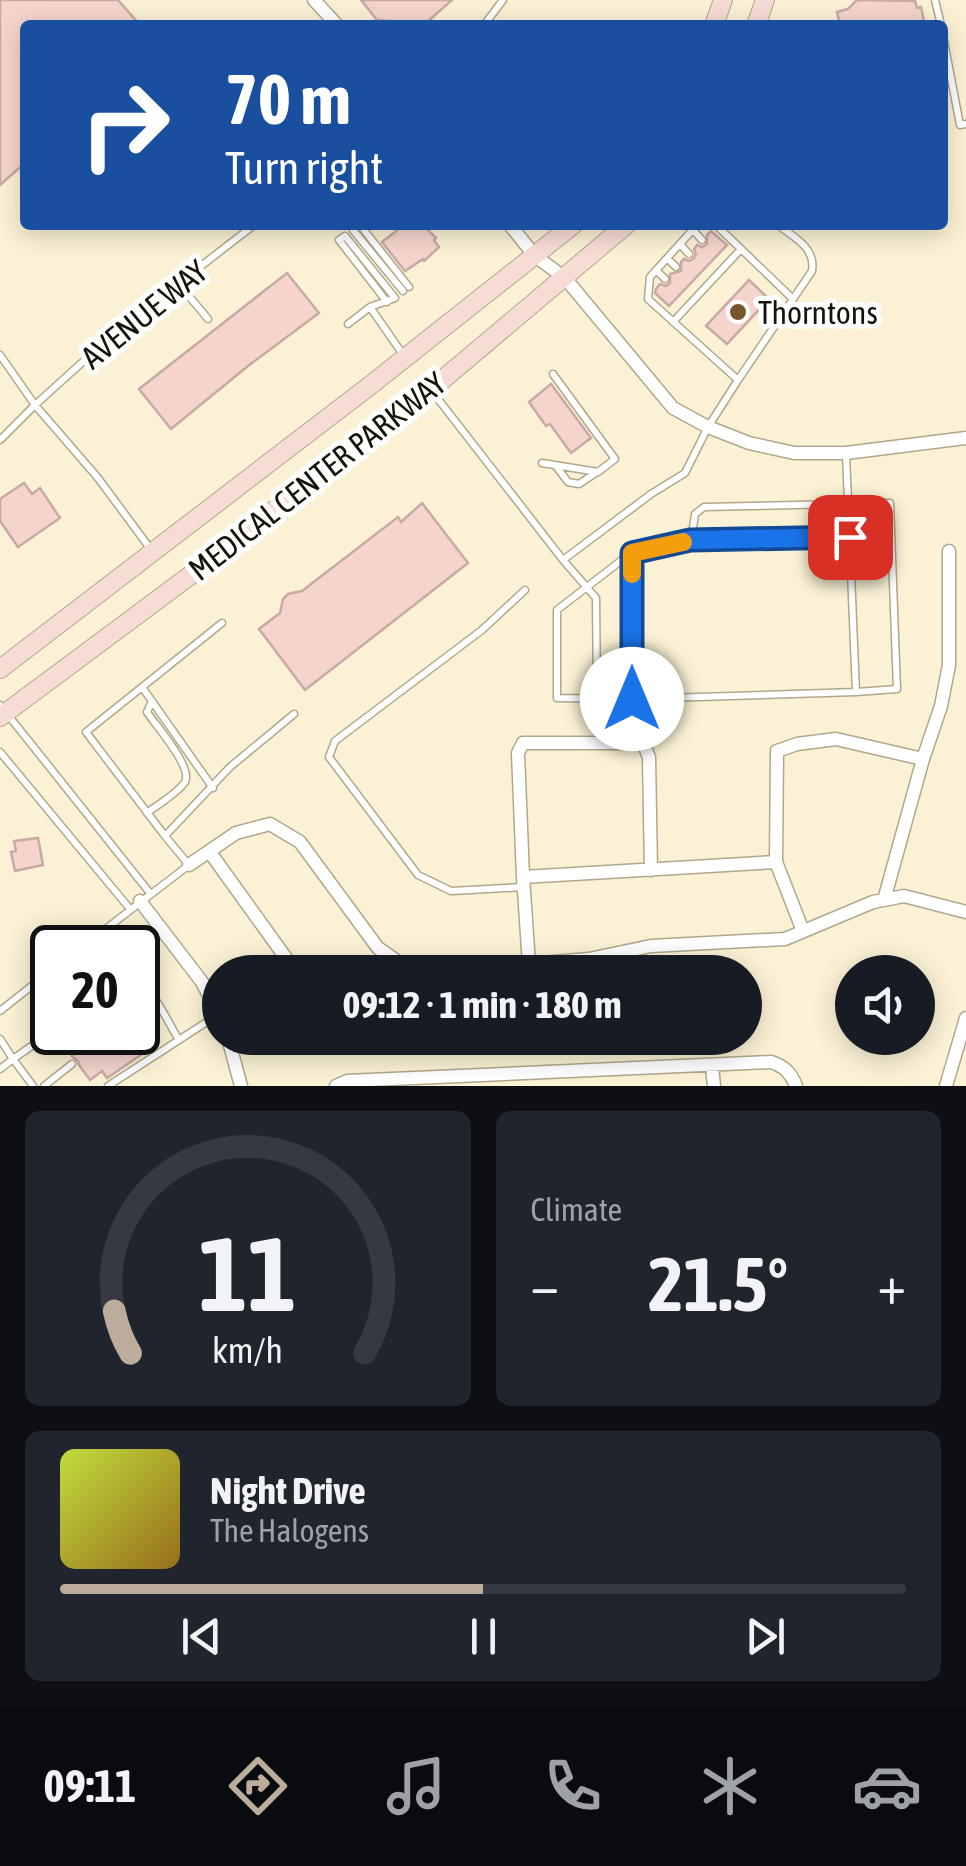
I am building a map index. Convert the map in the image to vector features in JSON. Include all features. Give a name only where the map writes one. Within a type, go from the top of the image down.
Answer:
[{"type":"main road","name":"MEDICAL CENTER PARKWAY","points":[[0,669],[567,230]]},
{"type":"main road","name":"MEDICAL CENTER PARKWAY","points":[[2,711],[202,566],[430,389],[620,230]]},
{"type":"street","points":[[314,0],[332,20]]},
{"type":"street","points":[[514,230],[535,256],[566,278],[673,408],[708,427],[794,452],[846,453],[966,438]]},
{"type":"street","points":[[884,900],[923,759],[942,706],[949,665],[949,551]]},
{"type":"street","points":[[803,930],[776,862],[777,751],[836,739],[923,759]]},
{"type":"street","points":[[528,955],[518,753],[523,744],[643,743],[650,757],[652,870]]},
{"type":"street","points":[[188,866],[236,833],[270,824],[300,842],[378,948],[388,955]]},
{"type":"street","points":[[209,852],[284,955]]},
{"type":"street","points":[[523,882],[776,862]]},
{"type":"street","points":[[624,955],[652,946],[785,938],[904,896],[966,912]]},
{"type":"street","points":[[140,901],[202,982]]},
{"type":"street","points":[[946,1086],[966,1018]]},
{"type":"street","points":[[233,1055],[241,1086]]},
{"type":"street","points":[[336,1086],[347,1081],[576,1079],[771,1062],[788,1071],[796,1086]]},
{"type":"street","points":[[712,1066],[714,1086]]},
{"type":"lane","points":[[488,20],[503,0]]},
{"type":"lane","points":[[948,60],[960,125],[966,124]]},
{"type":"lane","name":"AVENUE WAY","points":[[0,440],[117,331],[248,230]]},
{"type":"lane","points":[[359,230],[406,289]]},
{"type":"lane","points":[[693,230],[650,278],[648,299],[738,380]]},
{"type":"lane","points":[[696,230],[702,240]]},
{"type":"lane","points":[[721,230],[793,299]]},
{"type":"lane","points":[[563,560],[684,473],[708,427],[812,271],[814,261],[808,248],[785,230]]},
{"type":"lane","points":[[345,236],[391,300],[370,307],[348,324]]},
{"type":"lane","points":[[680,244],[689,254]]},
{"type":"lane","points":[[673,322],[741,248]]},
{"type":"lane","points":[[718,256],[727,264]]},
{"type":"lane","points":[[668,258],[676,267]]},
{"type":"lane","points":[[704,269],[714,278]]},
{"type":"lane","points":[[656,270],[665,279]]},
{"type":"lane","points":[[692,282],[701,292]]},
{"type":"lane","points":[[179,284],[208,320]]},
{"type":"lane","points":[[680,295],[689,304]]},
{"type":"lane","points":[[370,307],[405,357]]},
{"type":"lane","points":[[0,356],[152,551]]},
{"type":"lane","points":[[552,374],[615,459],[579,484],[568,482],[556,465]]},
{"type":"lane","points":[[430,389],[596,598],[596,698]]},
{"type":"lane","points":[[846,453],[856,692]]},
{"type":"lane","points":[[542,463],[598,472]]},
{"type":"lane","points":[[690,540],[694,514],[704,506],[890,503],[897,690],[557,698],[557,610],[632,553],[690,540],[850,537]]},
{"type":"lane","points":[[632,553],[632,699]]},
{"type":"lane","points":[[523,882],[451,890],[418,874],[329,757],[336,741],[482,630],[525,590]]},
{"type":"lane","points":[[110,925],[188,866],[86,732],[222,622]]},
{"type":"lane","points":[[142,687],[212,788]]},
{"type":"lane","points":[[147,813],[184,784],[187,776],[184,765],[147,712],[152,701]]},
{"type":"lane","points":[[2,711],[140,901]]},
{"type":"lane","points":[[165,836],[230,767],[294,714]]},
{"type":"lane","points":[[0,752],[140,901]]},
{"type":"lane","points":[[0,1011],[30,987]]},
{"type":"lane","points":[[160,1009],[179,1040]]},
{"type":"lane","points":[[108,1086],[202,1026]]},
{"type":"lane","points":[[0,1039],[33,1086]]},
{"type":"lane","points":[[0,1069],[30,1047]]},
{"type":"lane","points":[[44,1086],[72,1064]]},
{"type":"building","points":[[0,0],[118,0],[136,20],[20,20],[20,167],[0,185]]},
{"type":"building","points":[[361,0],[452,0],[430,20],[377,20]]},
{"type":"building","points":[[857,0],[915,1],[924,20],[839,20],[837,12],[848,9]]},
{"type":"building","points":[[398,230],[428,230],[439,247],[405,271],[382,242]]},
{"type":"building","name":"Thorntons","points":[[711,231],[727,245],[669,306],[655,293],[656,289],[660,284],[670,283],[670,274],[681,271],[684,259],[694,258],[694,249],[707,244]]},
{"type":"building","points":[[287,273],[319,313],[171,429],[139,389]]},
{"type":"building","name":"Thorntons","points":[[749,280],[769,299],[727,344],[706,326]]},
{"type":"building","points":[[551,384],[591,438],[571,453],[529,402]]},
{"type":"building","points":[[24,483],[32,494],[40,488],[60,518],[18,547],[0,521],[0,499]]},
{"type":"building","points":[[422,503],[468,563],[305,690],[259,629],[280,613],[288,594],[302,591]]},
{"type":"building","points":[[38,838],[43,865],[15,871],[11,852],[16,851],[14,841]]},
{"type":"building","points":[[141,1055],[107,1078],[102,1071],[90,1080],[72,1056]]},
{"type":"slow traffic","points":[[632,574],[632,553],[683,542]]},
{"type":"place","name":"Thorntons","points":[[738,312]]},
{"type":"route","points":[[632,699],[632,553],[690,540],[850,537]]}]
